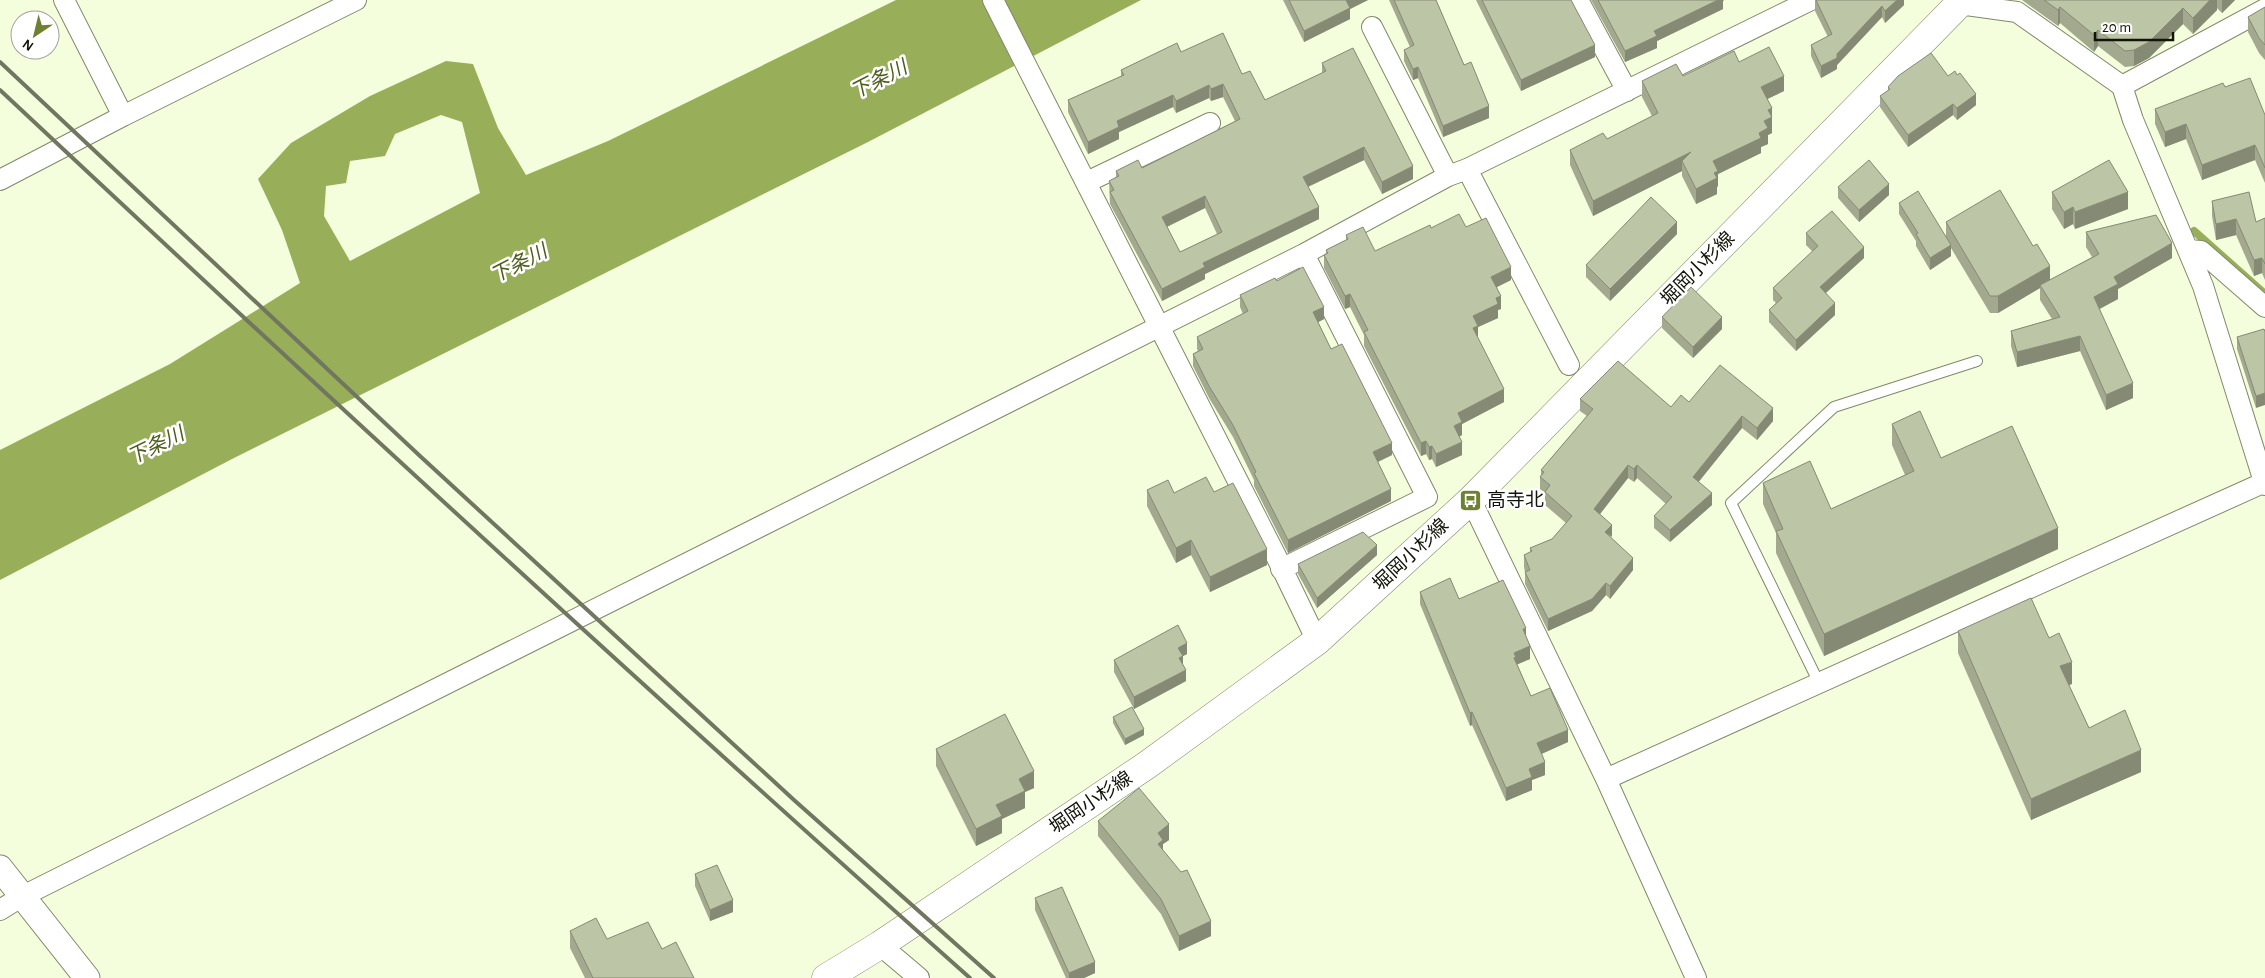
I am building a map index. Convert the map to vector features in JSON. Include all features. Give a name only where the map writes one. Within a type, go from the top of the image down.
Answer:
[{"type":"main road","name":"堀岡小杉線","points":[[826,978],[880,945],[1147,765],[1317,641],[1471,500],[1960,1]]},
{"type":"street","points":[[64,0],[123,116]]},
{"type":"street","points":[[0,180],[123,116],[356,0]]},
{"type":"street","points":[[993,0],[1087,182],[1317,641]]},
{"type":"street","points":[[1578,0],[1627,91]]},
{"type":"street","points":[[0,910],[21,897],[1304,254],[1448,176],[1467,169],[1811,0]]},
{"type":"street","points":[[1606,779],[2265,483],[2203,286],[2133,120],[2122,86],[2017,12],[1960,1]]},
{"type":"street","points":[[2122,86],[2265,9]]},
{"type":"street","points":[[1372,27],[1448,176]]},
{"type":"street","points":[[1087,182],[1210,123]]},
{"type":"street","points":[[1467,169],[1569,365]]},
{"type":"street","points":[[2188,250],[2201,251],[2265,307]]},
{"type":"street","points":[[1281,569],[1427,497],[1304,254]]},
{"type":"street","points":[[1471,500],[1606,779],[1696,978]]},
{"type":"street","points":[[0,868],[21,897],[87,978]]},
{"type":"street","points":[[880,945],[919,978]]},
{"type":"lane","points":[[1819,683],[1731,503],[1834,408],[1977,360]]},
{"type":"water","name":"下条川","points":[[896,0],[1141,0],[868,142],[232,459],[0,580],[0,450],[170,364],[300,283],[282,230],[258,179],[291,143],[370,96],[446,61],[473,64],[498,128],[526,175],[608,141]],"holes":[[[441,115],[462,122],[480,193],[350,261],[324,216],[326,186],[346,183],[350,161],[385,156],[395,134]]]},
{"type":"building","points":[[1289,0],[1346,0],[1350,8],[1304,31]]},
{"type":"building","points":[[1394,0],[1436,0],[1464,65],[1471,62],[1489,106],[1443,126],[1418,67],[1413,69],[1404,50],[1414,45]]},
{"type":"building","points":[[1482,0],[1571,0],[1595,45],[1521,80]]},
{"type":"building","points":[[1598,0],[1718,0],[1654,31],[1657,36],[1625,51]]},
{"type":"building","points":[[1816,0],[1897,0],[1885,11],[1882,6],[1837,54],[1837,58],[1821,66],[1811,45],[1832,34]]},
{"type":"building","points":[[2044,0],[2210,0],[2193,18],[2183,8],[2149,42],[2134,50],[2125,51],[2098,30],[2094,35],[2060,7],[2058,10]]},
{"type":"building","points":[[2265,7],[2265,45],[2248,17]]},
{"type":"building","points":[[1223,33],[1242,74],[1250,71],[1265,100],[1326,71],[1322,63],[1353,48],[1413,166],[1382,182],[1364,147],[1303,177],[1319,207],[1203,263],[1205,267],[1162,289],[1110,192],[1114,190],[1109,181],[1119,176],[1116,171],[1138,160],[1142,168],[1240,119],[1223,84],[1211,89],[1209,85],[1176,101],[1173,95],[1117,121],[1119,127],[1088,142],[1068,100],[1124,75],[1121,70],[1177,43],[1181,52]],"holes":[[[1205,196],[1222,232],[1180,252],[1162,217]]]},
{"type":"building","points":[[1769,47],[1784,76],[1761,87],[1772,108],[1768,110],[1772,117],[1764,121],[1768,128],[1759,133],[1761,138],[1713,161],[1718,171],[1714,173],[1717,178],[1696,189],[1682,161],[1691,152],[1593,201],[1570,150],[1603,133],[1607,139],[1658,113],[1642,81],[1676,64],[1683,76],[1734,51],[1739,62]]},
{"type":"building","points":[[1931,53],[1948,76],[1955,71],[1957,75],[1960,73],[1976,94],[1957,108],[1953,104],[1908,135],[1880,96],[1890,89],[1888,87],[1898,76]]},
{"type":"building","points":[[2250,78],[2265,115],[2265,168],[2255,145],[2202,165],[2186,124],[2165,132],[2155,109],[2223,83],[2225,87]]},
{"type":"building","points":[[1869,160],[1889,184],[1859,210],[1838,187]]},
{"type":"building","points":[[2109,160],[2128,192],[2075,212],[2073,207],[2064,212],[2052,192]]},
{"type":"building","points":[[2000,190],[2033,246],[2037,244],[2050,266],[1998,296],[1990,296],[1946,222]]},
{"type":"building","points":[[1918,191],[1951,245],[1930,258],[1916,234],[1918,233],[1899,203]]},
{"type":"building","points":[[2249,192],[2256,222],[2265,218],[2265,264],[2262,258],[2254,260],[2236,219],[2216,224],[2212,201]]},
{"type":"building","points":[[1651,197],[1677,222],[1610,289],[1586,265]]},
{"type":"building","points":[[1832,211],[1864,247],[1820,287],[1835,303],[1796,340],[1769,310],[1782,298],[1773,288],[1818,246],[1806,233]]},
{"type":"building","points":[[1459,214],[1466,227],[1486,218],[1511,267],[1491,277],[1501,296],[1496,298],[1498,304],[1473,316],[1478,326],[1473,328],[1504,389],[1458,413],[1462,422],[1454,426],[1462,442],[1436,454],[1432,446],[1429,447],[1426,441],[1421,443],[1364,332],[1368,330],[1350,294],[1345,296],[1324,255],[1328,253],[1326,250],[1348,239],[1346,235],[1363,227],[1375,251],[1430,225],[1431,228]]},
{"type":"building","points":[[2156,215],[2172,243],[2114,277],[2118,284],[2094,297],[2133,383],[2106,395],[2080,336],[2017,352],[2011,331],[2060,317],[2040,285],[2099,254],[2086,232]]},
{"type":"building","points":[[1303,267],[1324,307],[1313,312],[1331,349],[1342,344],[1392,443],[1373,452],[1391,489],[1288,540],[1254,473],[1256,472],[1233,425],[1209,386],[1193,354],[1203,349],[1197,337],[1248,311],[1240,295],[1275,278],[1277,281]]},
{"type":"building","points":[[1691,287],[1722,317],[1693,347],[1662,317]]},
{"type":"building","points":[[2264,329],[2265,393],[2256,396],[2237,337]]},
{"type":"building","points":[[1618,361],[1671,407],[1681,395],[1689,402],[1720,365],[1773,408],[1757,428],[1742,416],[1693,477],[1712,493],[1670,530],[1654,516],[1672,497],[1637,465],[1634,469],[1628,465],[1594,509],[1612,525],[1605,532],[1633,558],[1610,586],[1606,583],[1592,599],[1548,619],[1525,572],[1530,570],[1524,555],[1532,551],[1530,548],[1552,539],[1572,516],[1545,492],[1550,485],[1540,477],[1544,472],[1541,470],[1593,409],[1580,399]]},
{"type":"building","points":[[1920,411],[1941,458],[2012,426],[2058,528],[1824,634],[1776,531],[1783,529],[1763,483],[1810,461],[1831,509],[1914,471],[1892,424]]},
{"type":"building","points":[[1206,477],[1214,492],[1233,483],[1267,549],[1210,577],[1191,540],[1176,548],[1147,490],[1168,480],[1174,493]]},
{"type":"building","points":[[1363,532],[1377,545],[1317,598],[1298,564]]},
{"type":"building","points":[[1450,578],[1459,599],[1503,580],[1526,628],[1523,629],[1530,646],[1514,653],[1516,657],[1514,658],[1531,696],[1550,688],[1568,730],[1537,743],[1545,762],[1529,769],[1532,777],[1506,788],[1472,712],[1470,713],[1420,592]]},
{"type":"building","points":[[2031,598],[2049,638],[2059,633],[2072,662],[2060,666],[2089,728],[2125,710],[2141,750],[2031,799],[1958,631]]},
{"type":"building","points":[[1178,625],[1187,643],[1178,648],[1183,656],[1179,658],[1186,670],[1134,697],[1114,660]]},
{"type":"building","points":[[1132,707],[1144,729],[1125,739],[1113,717]]},
{"type":"building","points":[[1005,714],[1034,771],[1019,779],[1025,791],[996,805],[1002,816],[976,829],[936,749]]},
{"type":"building","points":[[1139,788],[1169,824],[1158,833],[1163,840],[1158,844],[1181,872],[1187,870],[1211,921],[1179,936],[1161,899],[1098,821]]},
{"type":"building","points":[[717,865],[733,900],[710,910],[695,874]]},
{"type":"building","points":[[1062,887],[1095,962],[1069,973],[1035,898]]},
{"type":"building","points":[[596,918],[607,939],[648,922],[662,949],[676,942],[694,978],[593,978],[570,931]]},
{"type":"waterway","points":[[2194,231],[2265,294]]},
{"type":"railway","points":[[0,62],[420,456],[794,800],[994,978]]},
{"type":"railway","points":[[0,90],[482,537],[725,759],[970,978]]},
{"type":"place","name":"高寺北","points":[[1471,500]]}]
